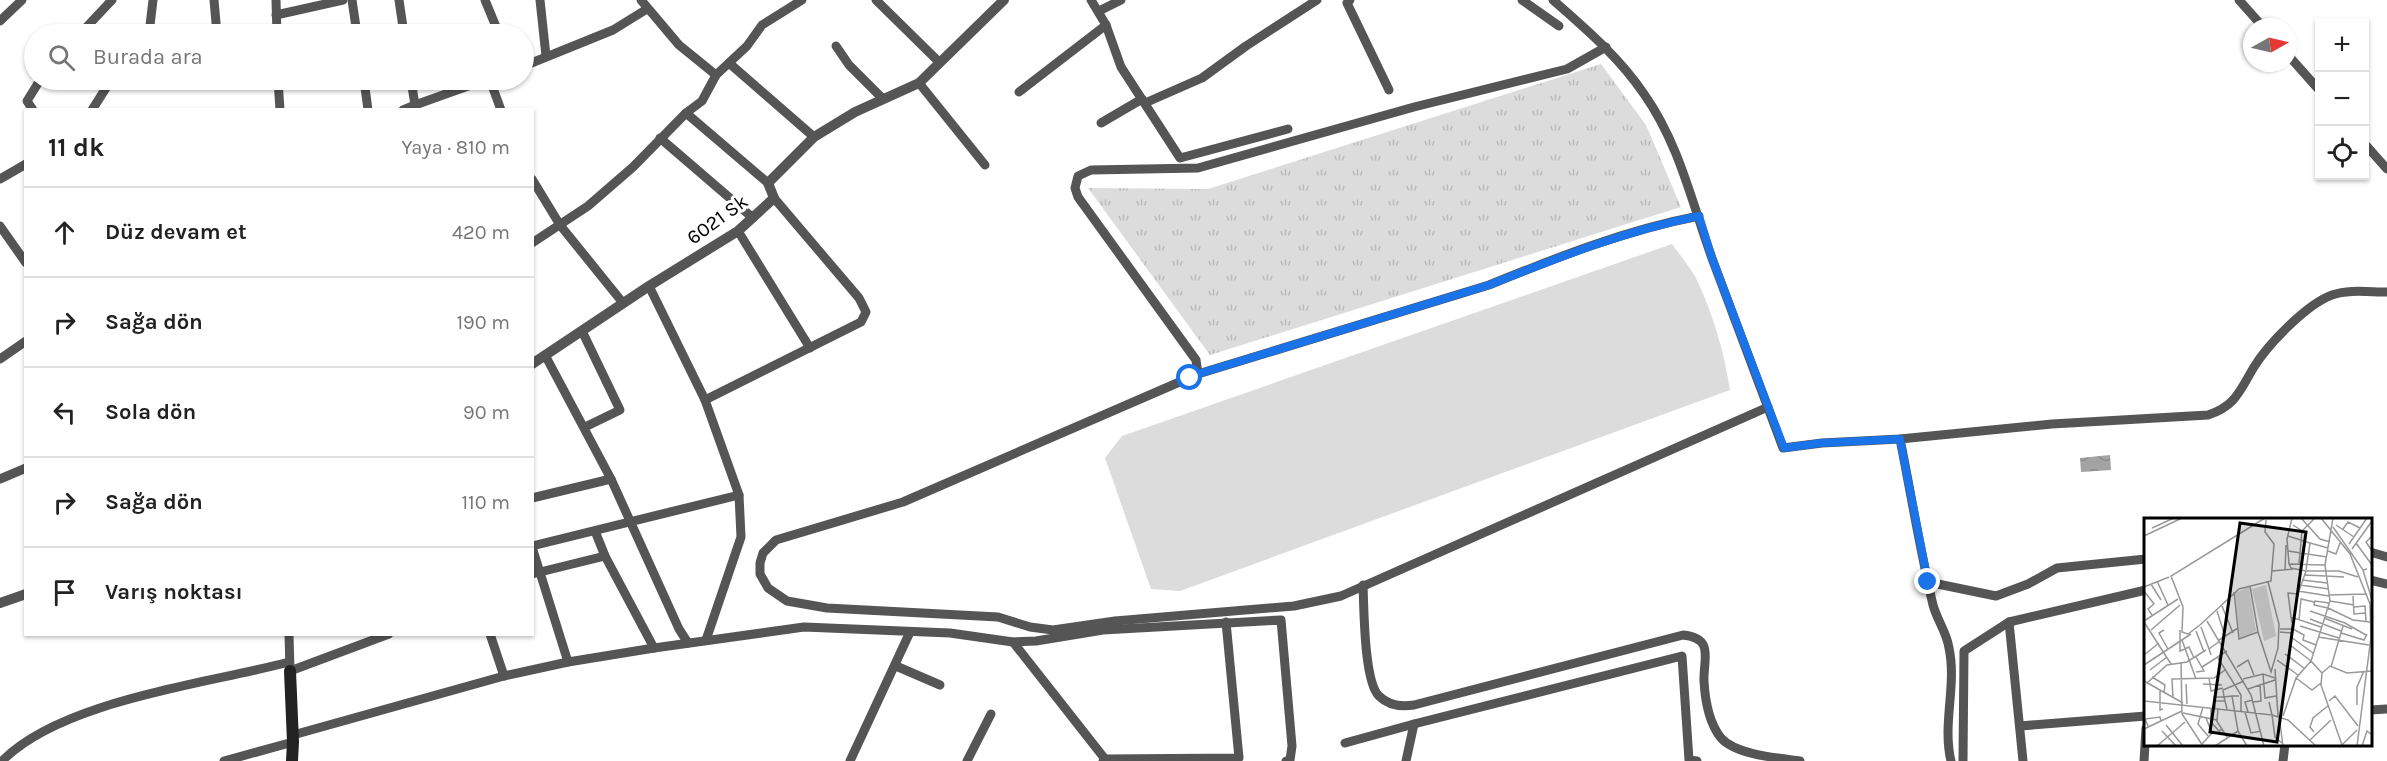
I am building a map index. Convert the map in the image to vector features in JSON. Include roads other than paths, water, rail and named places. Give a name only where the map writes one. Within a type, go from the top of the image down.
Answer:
[{"type":"main road","points":[[290,666],[292,761]]},
{"type":"street","points":[[0,21],[22,0]]},
{"type":"street","points":[[89,24],[112,0]]},
{"type":"street","points":[[150,24],[153,0]]},
{"type":"street","points":[[214,0],[216,24]]},
{"type":"street","points":[[276,0],[276,24]]},
{"type":"street","points":[[276,15],[342,0]]},
{"type":"street","points":[[352,0],[356,24]]},
{"type":"street","points":[[399,0],[403,24]]},
{"type":"street","points":[[485,0],[495,24]]},
{"type":"street","points":[[540,0],[546,56]]},
{"type":"street","points":[[640,0],[679,45],[716,75]]},
{"type":"street","points":[[534,242],[588,206],[633,167],[660,138],[702,100],[716,75],[747,46],[762,26],[802,0]]},
{"type":"street","points":[[876,0],[939,62]]},
{"type":"street","name":"6021 Sk","points":[[534,363],[649,285],[738,231],[774,198],[768,183],[814,137],[855,112],[919,83],[1004,0]]},
{"type":"street","points":[[1091,0],[1106,25],[1121,67],[1180,158],[1288,129]]},
{"type":"street","points":[[1099,10],[1121,0]]},
{"type":"street","points":[[1101,123],[1143,101],[1202,78],[1317,0]]},
{"type":"street","points":[[1350,0],[1347,3],[1389,90]]},
{"type":"street","points":[[1522,0],[1559,26]]},
{"type":"street","points":[[1553,0],[1606,47],[1644,94],[1667,132],[1784,448],[2052,424],[2208,415],[2229,406],[2239,394],[2261,356],[2317,303],[2337,294],[2356,291],[2387,292]]},
{"type":"street","points":[[2240,0],[2255,18]]},
{"type":"street","points":[[534,61],[613,30],[647,9]]},
{"type":"street","points":[[1019,92],[1106,25]]},
{"type":"street","points":[[836,46],[849,65],[883,99]]},
{"type":"street","points":[[1198,374],[1196,360],[1078,197],[1075,188],[1078,176],[1091,170],[1198,168],[1454,96],[1567,69],[1606,47]]},
{"type":"street","points":[[729,63],[814,137]]},
{"type":"street","points":[[2297,65],[2315,86]]},
{"type":"street","points":[[919,83],[985,165]]},
{"type":"street","points":[[32,108],[27,101],[34,90]]},
{"type":"street","points":[[93,108],[105,90]]},
{"type":"street","points":[[279,90],[280,108]]},
{"type":"street","points":[[365,90],[368,108]]},
{"type":"street","points":[[413,90],[416,107],[461,90]]},
{"type":"street","points":[[492,90],[500,108]]},
{"type":"street","points":[[686,113],[768,183]]},
{"type":"street","points":[[660,138],[753,218]]},
{"type":"street","points":[[2369,149],[2387,169]]},
{"type":"street","points":[[0,179],[24,165]]},
{"type":"street","points":[[534,182],[560,225],[623,303]]},
{"type":"street","points":[[705,400],[861,322],[866,312],[858,298],[774,198]]},
{"type":"street","points":[[1699,216],[1616,237],[1534,266],[1489,285],[1198,374],[913,498],[776,540],[763,553],[760,574],[777,596],[787,601],[827,608],[998,617],[1030,627],[1053,630],[1115,621],[1294,606],[1330,599],[1768,406]]},
{"type":"street","points":[[0,226],[24,260]]},
{"type":"street","points":[[738,231],[810,348]]},
{"type":"street","points":[[649,285],[705,400],[739,495],[741,537],[706,640]]},
{"type":"street","points":[[582,331],[620,410],[585,427]]},
{"type":"street","points":[[0,359],[24,342]]},
{"type":"street","points":[[545,356],[611,479],[679,630],[688,643]]},
{"type":"street","points":[[1900,439],[1936,616],[1949,645],[1953,671],[1946,743],[1951,761]]},
{"type":"street","points":[[0,479],[24,469]]},
{"type":"street","points":[[534,498],[611,479]]},
{"type":"street","points":[[534,546],[739,495]]},
{"type":"street","points":[[595,531],[605,556],[654,648]]},
{"type":"street","points":[[2372,553],[2387,557]]},
{"type":"street","points":[[568,662],[536,573],[605,556]]},
{"type":"street","points":[[1928,582],[1996,596],[2028,584],[2057,568],[2144,559]]},
{"type":"street","points":[[2372,580],[2387,584]]},
{"type":"street","points":[[1362,585],[1372,686],[1378,696],[1391,704],[1403,707],[1414,705],[1683,635],[1692,636],[1705,647],[1707,661],[1704,677],[1705,694],[1710,713],[1722,738],[1742,750],[1800,761]]},
{"type":"street","points":[[1963,761],[1964,651],[2009,622],[2144,590]]},
{"type":"street","points":[[0,603],[24,595]]},
{"type":"street","points":[[224,761],[504,676],[568,662],[706,640],[804,627],[977,636],[1013,642],[1050,640],[1103,630],[1281,620],[1292,746],[1290,760],[1286,761]]},
{"type":"street","points":[[1013,642],[1104,760],[1239,758],[1226,622]]},
{"type":"street","points":[[2009,622],[2024,761]]},
{"type":"street","points":[[850,761],[910,632]]},
{"type":"street","points":[[289,636],[290,666]]},
{"type":"street","points":[[2,761],[12,752],[51,728],[100,708],[178,687],[290,666],[383,636]]},
{"type":"street","points":[[491,636],[504,676]]},
{"type":"street","points":[[1345,744],[1414,724],[1682,656],[1689,759],[1697,761]]},
{"type":"street","points":[[896,666],[940,685]]},
{"type":"street","points":[[2372,710],[2387,709]]},
{"type":"street","points":[[967,761],[991,714]]},
{"type":"street","points":[[2020,726],[2144,716]]},
{"type":"street","points":[[1406,761],[1414,724]]},
{"type":"street","points":[[2144,746],[2144,761]]},
{"type":"street","points":[[2283,761],[2285,746]]},
{"type":"water","points":[[2110,455],[2111,470],[2081,472],[2080,458]]}]
